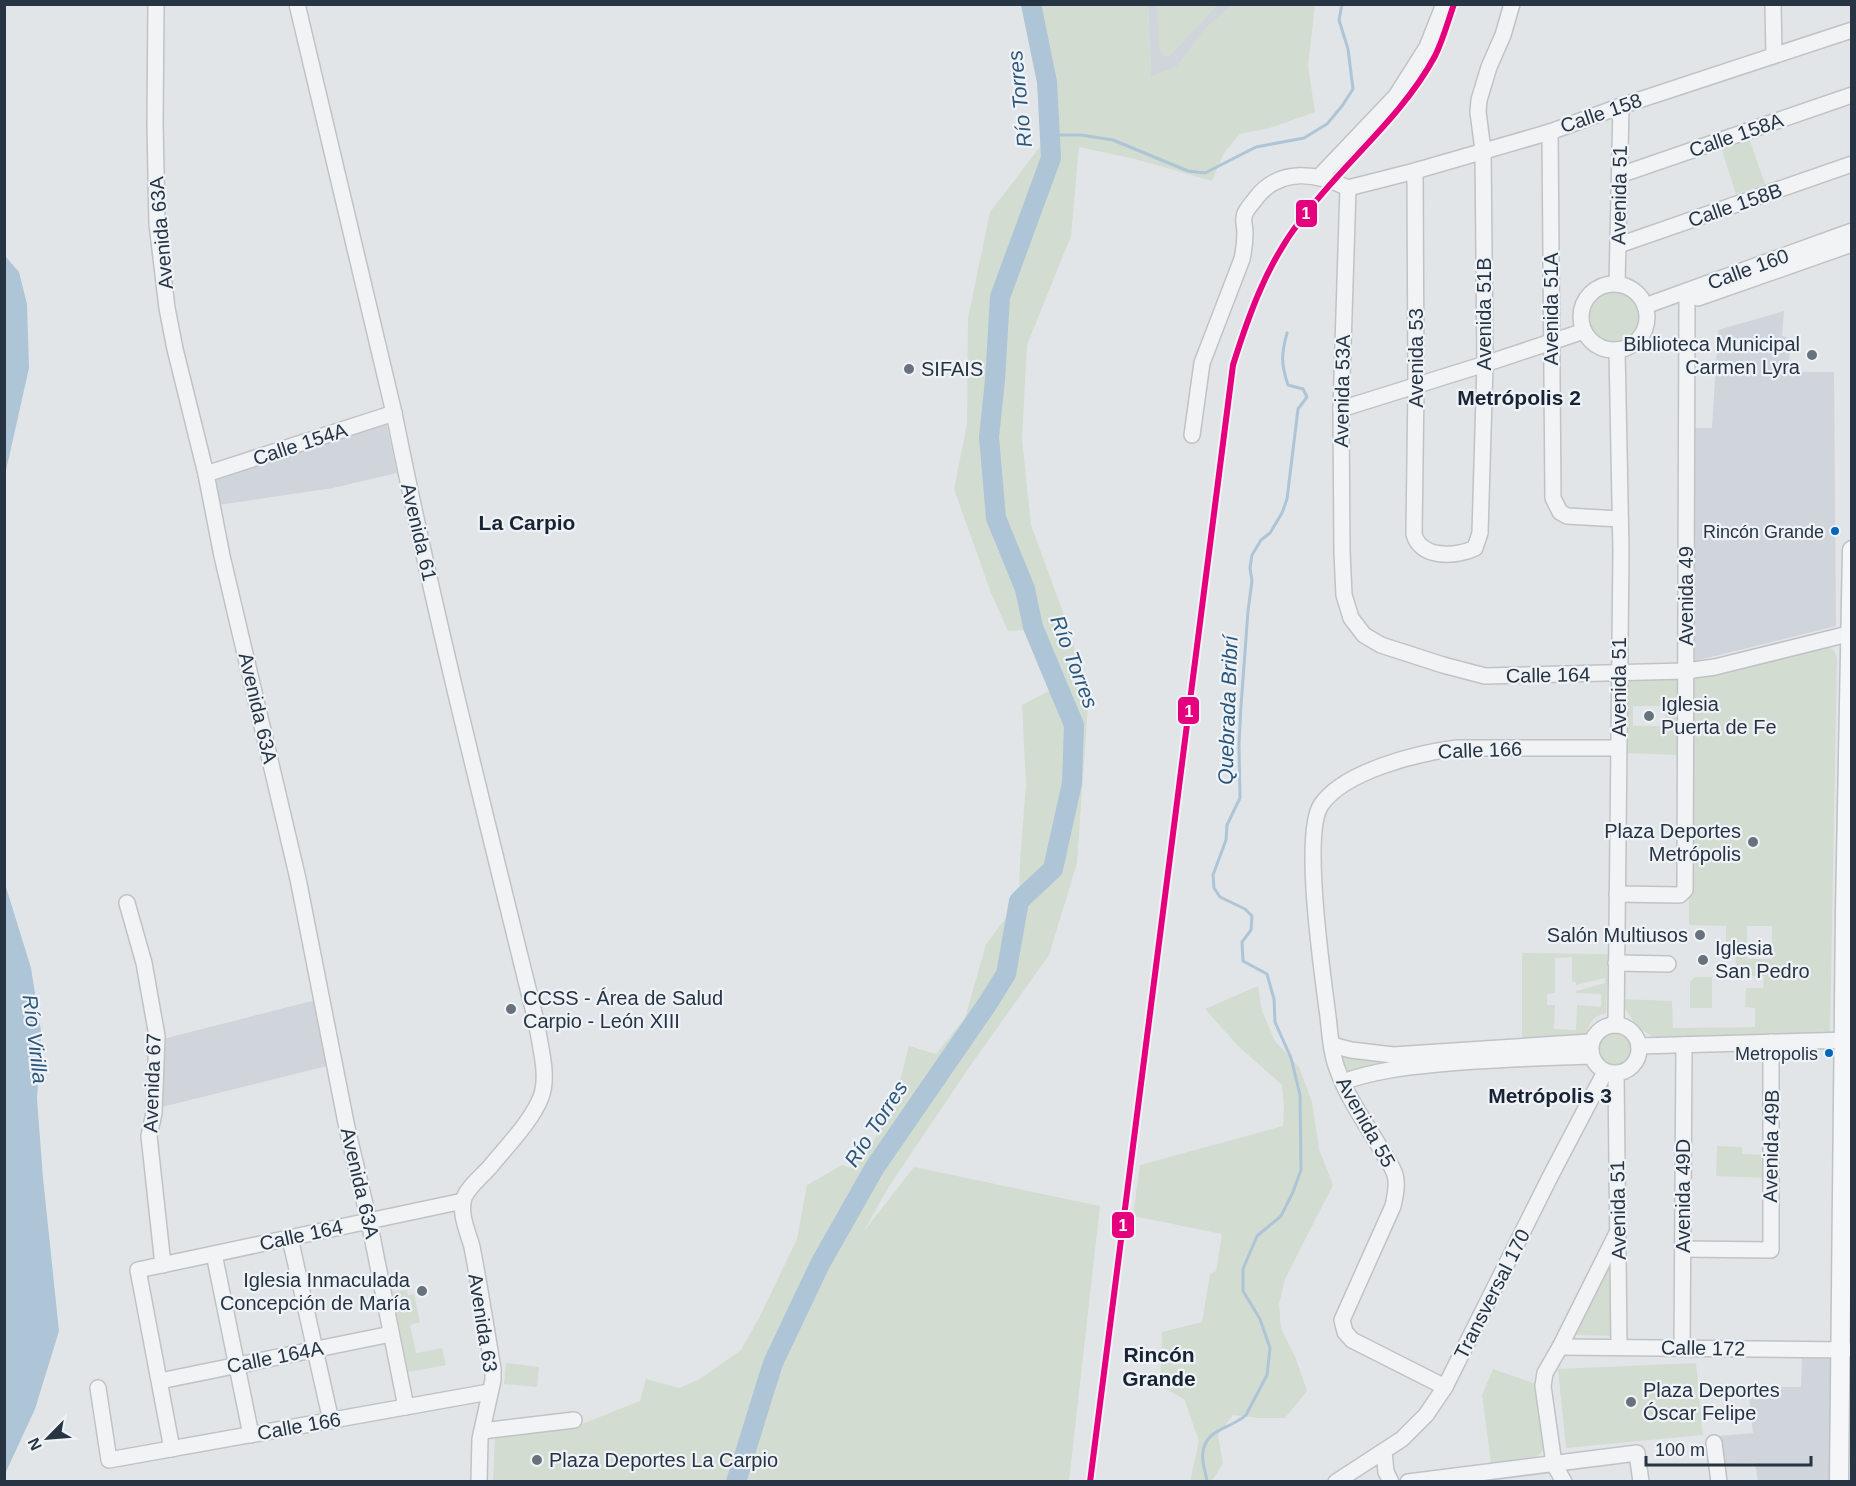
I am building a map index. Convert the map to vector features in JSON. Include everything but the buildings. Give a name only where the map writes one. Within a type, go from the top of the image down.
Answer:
[{"type":"main road","points":[[1849,911],[1851,550]]},
{"type":"main road","points":[[1839,1482],[1851,835]]},
{"type":"main road","points":[[1843,1350],[1845,1482]]},
{"type":"street","name":"Avenida 63A","points":[[156,4],[155,123],[158,224],[167,308],[206,474],[222,556],[298,879],[347,1128],[369,1221],[406,1407]]},
{"type":"street","name":"Avenida 61","points":[[297,4],[394,413],[463,719],[537,1025],[542,1059],[542,1096],[533,1113],[482,1177],[467,1192],[463,1200]]},
{"type":"street","points":[[1320,176],[1396,96],[1427,47],[1444,4]]},
{"type":"street","name":"Avenida 51B","points":[[1418,544],[1438,554],[1461,553],[1474,548],[1480,533],[1485,364],[1483,150],[1479,100],[1512,4]]},
{"type":"street","points":[[1773,4],[1774,55]]},
{"type":"street","name":"Calle 158","points":[[1348,188],[1550,132],[1621,106],[1851,30]]},
{"type":"street","name":"Calle 158A","points":[[1620,175],[1851,95]]},
{"type":"street","name":"Avenida 51","points":[[1617,284],[1621,106]]},
{"type":"street","name":"Avenida 51A","points":[[1550,132],[1553,498],[1560,512],[1567,516],[1620,519]]},
{"type":"street","name":"Calle 158B","points":[[1619,245],[1851,164]]},
{"type":"street","name":"Avenida 53","points":[[1415,171],[1414,534],[1418,544]]},
{"type":"street","points":[[1192,435],[1202,363],[1242,259],[1245,242],[1244,216],[1263,189],[1275,181],[1298,176],[1320,176],[1348,188]]},
{"type":"street","name":"Avenida 53A","points":[[1344,595],[1341,409],[1348,188]]},
{"type":"street","name":"Calle 160","points":[[1646,311],[1851,231]]},
{"type":"street","name":"Calle 160","points":[[1646,311],[1687,301],[1851,244]]},
{"type":"street","points":[[1617,284],[1634,291],[1646,311],[1644,332],[1639,339],[1625,349],[1606,349],[1597,346],[1584,331],[1581,311],[1584,302],[1598,288],[1617,284]]},
{"type":"street","name":"Avenida 49","points":[[1617,894],[1680,895],[1685,890],[1687,301]]},
{"type":"street","points":[[1341,409],[1584,331]]},
{"type":"street","name":"Avenida 51","points":[[1616,1024],[1620,519],[1617,350]]},
{"type":"street","name":"Calle 154A","points":[[206,474],[394,413]]},
{"type":"street","name":"Calle 164","points":[[1344,595],[1352,618],[1364,635],[1381,645],[1485,676],[1686,671],[1715,667],[1850,633]]},
{"type":"street","name":"Calle 166","points":[[1320,807],[1334,792],[1352,780],[1430,752],[1457,748],[1618,748]]},
{"type":"street","name":"Avenida 55","points":[[1320,807],[1315,827],[1313,864],[1318,947],[1332,1045],[1338,1072],[1393,1170],[1397,1191],[1393,1206],[1342,1320],[1345,1332],[1352,1340],[1445,1387]]},
{"type":"street","name":"Avenida 67","points":[[128,903],[144,963],[157,1036],[154,1113],[149,1136],[163,1265]]},
{"type":"street","points":[[1616,963],[1668,964]]},
{"type":"street","points":[[1616,1024],[1630,1029],[1637,1038],[1639,1046],[1636,1062],[1628,1070],[1610,1073],[1596,1065],[1591,1049],[1602,1028],[1616,1024]]},
{"type":"street","points":[[1639,1046],[1846,1040]]},
{"type":"street","name":"Avenida 49B","points":[[1683,1249],[1771,1250],[1771,1042]]},
{"type":"street","points":[[1332,1045],[1351,1050],[1393,1055],[1591,1049]]},
{"type":"street","name":"Avenida 49D","points":[[1682,1347],[1683,1045]]},
{"type":"street","points":[[1343,1082],[1365,1074],[1412,1067],[1591,1049]]},
{"type":"street","name":"Avenida 51","points":[[1610,1073],[1618,1232],[1619,1347]]},
{"type":"street","name":"Transversal 170","points":[[1336,1482],[1402,1439],[1426,1416],[1445,1387],[1550,1178],[1610,1073]]},
{"type":"street","name":"Calle 164","points":[[160,1381],[138,1270],[463,1200]]},
{"type":"street","name":"Avenida 63","points":[[463,1200],[493,1369],[493,1380],[482,1431],[479,1482]]},
{"type":"street","points":[[1564,1482],[1554,1464],[1543,1386],[1545,1373],[1618,1232]]},
{"type":"street","points":[[290,1238],[331,1421]]},
{"type":"street","points":[[214,1254],[251,1435]]},
{"type":"street","name":"Calle 164A","points":[[160,1381],[391,1334]]},
{"type":"street","name":"Calle 172","points":[[1560,1347],[1843,1350]]},
{"type":"street","points":[[160,1381],[172,1449]]},
{"type":"street","name":"Calle 166","points":[[98,1388],[109,1460],[489,1392]]},
{"type":"street","points":[[482,1431],[573,1420]]},
{"type":"street","points":[[1714,1443],[1719,1482]]},
{"type":"street","points":[[1384,1452],[1386,1472],[1391,1482]]},
{"type":"street","points":[[1413,1481],[1488,1477],[1554,1464],[1636,1453],[1641,1482]]},
{"type":"shaded area","points":[[1157,4],[1218,5],[1169,57],[1163,55],[1159,49]]},
{"type":"shaded area","points":[[1031,5],[1148,5],[1151,76],[1176,67],[1206,27],[1232,5],[1315,5],[1308,66],[1315,112],[1273,127],[1240,134],[1224,153],[1212,181],[1135,159],[1079,147],[1071,236],[1027,345],[1022,439],[1031,525],[1071,634],[1088,705],[1077,863],[1049,955],[968,1069],[888,1188],[864,1231],[914,1167],[1100,1206],[1069,1481],[493,1482],[495,1433],[577,1426],[640,1401],[646,1379],[679,1388],[700,1379],[741,1350],[797,1239],[807,1185],[842,1165],[851,1168],[869,1150],[895,1100],[909,1046],[936,1054],[965,1018],[986,944],[1019,901],[1026,784],[1022,705],[1049,691],[1026,630],[1008,631],[991,593],[954,489],[967,424],[968,318],[990,212],[1049,135],[1047,82]]},
{"type":"shaded area","points":[[1148,5],[1296,5],[1203,74],[1151,76]]},
{"type":"shaded area","points":[[1748,135],[1765,184],[1736,194],[1720,144]]},
{"type":"shaded area","points":[[1608,291],[1618,291],[1631,298],[1638,311],[1638,321],[1631,334],[1618,341],[1608,341],[1599,337],[1592,330],[1588,321],[1588,311],[1592,302],[1599,295]]},
{"type":"shaded area","points":[[1784,311],[1782,336],[1790,338],[1789,372],[1834,372],[1836,626],[1695,661],[1694,428],[1712,428],[1718,330]]},
{"type":"shaded area","points":[[386,422],[397,473],[333,488],[218,505],[213,476]]},
{"type":"shaded area","points":[[1824,646],[1833,650],[1836,655],[1830,1034],[1657,1038],[1639,1027],[1624,1006],[1622,999],[1672,1001],[1673,1028],[1755,1027],[1755,1008],[1745,1007],[1746,988],[1763,988],[1764,976],[1745,976],[1741,968],[1736,968],[1735,951],[1726,946],[1726,926],[1689,925],[1688,688],[1690,681]],"holes":[[[1747,926],[1772,926],[1772,959],[1747,959]]]},
{"type":"shaded area","points":[[1681,679],[1680,755],[1623,753],[1623,681]],"holes":[[[1633,706],[1665,706],[1665,726],[1633,726]]]},
{"type":"shaded area","points":[[1522,953],[1608,954],[1606,1013],[1591,1022],[1587,1039],[1522,1043]],"holes":[[[1572,957],[1572,982],[1576,982],[1576,985],[1605,978],[1605,983],[1576,991],[1576,993],[1601,994],[1601,1007],[1577,1005],[1576,1030],[1554,1029],[1555,1005],[1547,1005],[1547,994],[1555,993],[1555,958]]]},
{"type":"shaded area","points":[[1695,977],[1712,977],[1712,1008],[1690,1008],[1690,982]]},
{"type":"shaded area","points":[[1258,986],[1262,1011],[1275,1041],[1299,1067],[1312,1102],[1319,1149],[1333,1185],[1285,1279],[1279,1304],[1281,1328],[1296,1359],[1307,1391],[1285,1418],[1233,1415],[1218,1435],[1223,1463],[1212,1481],[1190,1481],[1199,1441],[1184,1399],[1160,1386],[1162,1332],[1202,1322],[1210,1274],[1216,1271],[1222,1234],[1133,1216],[1140,1165],[1283,1126],[1282,1085],[1237,1045],[1205,1009]]},
{"type":"shaded area","points":[[316,1000],[331,1065],[162,1107],[163,1039]]},
{"type":"shaded area","points":[[1616,1030],[1628,1035],[1633,1047],[1628,1059],[1616,1064],[1604,1059],[1599,1047],[1604,1035]]},
{"type":"shaded area","points":[[1337,1051],[1406,1059],[1344,1079]]},
{"type":"shaded area","points":[[1717,1146],[1742,1147],[1742,1154],[1767,1155],[1767,1178],[1716,1176]]},
{"type":"shaded area","points":[[1616,1246],[1615,1336],[1572,1335]]},
{"type":"shaded area","points":[[386,1260],[393,1292],[407,1290],[408,1295],[414,1294],[420,1322],[410,1325],[416,1353],[442,1348],[446,1365],[408,1372]]},
{"type":"shaded area","points":[[1802,1358],[1837,1358],[1834,1481],[1758,1481],[1755,1463],[1722,1464],[1719,1436],[1753,1433],[1748,1387],[1801,1387]]},
{"type":"shaded area","points":[[506,1363],[539,1367],[537,1387],[504,1384]]},
{"type":"shaded area","name":"Plaza Deportes Óscar Felipe","points":[[1696,1363],[1703,1435],[1566,1448],[1558,1369]]},
{"type":"shaded area","points":[[1493,1369],[1536,1384],[1545,1446],[1536,1457],[1530,1460],[1491,1463],[1482,1395]]},
{"type":"water","points":[[5,256],[19,272],[27,304],[29,368],[5,475]]},
{"type":"water","name":"Río Virilla","points":[[5,884],[31,968],[41,1031],[37,1099],[59,1331],[35,1409],[5,1474]]},
{"type":"waterway","name":"Río Torres","points":[[736,1482],[773,1363],[820,1264],[875,1167],[1006,974],[1019,901],[1053,869],[1072,783],[1074,725],[1033,627],[1025,589],[996,518],[989,437],[1000,297],[1051,158],[1047,82],[1031,4]]},
{"type":"waterway","points":[[1049,135],[1081,135],[1113,140],[1188,171],[1205,173],[1256,147],[1304,138],[1327,124],[1353,89],[1348,49],[1339,20],[1342,4]]},
{"type":"waterway","name":"Quebrada Bribrí","points":[[1207,1482],[1203,1459],[1205,1444],[1214,1433],[1246,1415],[1267,1375],[1270,1348],[1260,1319],[1243,1291],[1243,1269],[1257,1236],[1281,1216],[1301,1170],[1300,1095],[1291,1058],[1275,1022],[1274,999],[1267,974],[1243,961],[1242,942],[1251,930],[1252,916],[1245,909],[1220,897],[1214,888],[1213,875],[1226,840],[1227,825],[1240,798],[1239,744],[1252,555],[1261,540],[1270,533],[1287,499],[1298,409],[1307,397],[1303,389],[1288,385],[1283,359],[1287,333]]},
{"type":"transit line","name":"1","points":[[1090,1482],[1233,365],[1253,308],[1288,237],[1316,200],[1388,121],[1421,79],[1438,50],[1454,4]]},
{"type":"place","name":"Biblioteca Municipal Carmen Lyra","points":[[1812,355]]},
{"type":"place","name":"SIFAIS","points":[[909,369]]},
{"type":"place","name":"Rincón Grande","points":[[1835,531]]},
{"type":"place","name":"Iglesia Puerta de Fe","points":[[1649,716]]},
{"type":"place","name":"Plaza Deportes Metrópolis","points":[[1753,842]]},
{"type":"place","name":"Salón Multiusos","points":[[1700,935]]},
{"type":"place","name":"Iglesia San Pedro","points":[[1703,960]]},
{"type":"place","name":"CCSS - Área de Salud Carpio - León XIII","points":[[511,1009]]},
{"type":"place","name":"Metropolis","points":[[1829,1053]]},
{"type":"place","name":"Iglesia Inmaculada Concepción de María","points":[[422,1291]]},
{"type":"place","name":"Plaza Deportes Óscar Felipe","points":[[1631,1402]]},
{"type":"place","name":"Plaza Deportes La Carpio","points":[[537,1460]]},
{"type":"district","name":"Metrópolis 2","points":[[1519,398]]},
{"type":"district","name":"La Carpio","points":[[527,523]]},
{"type":"district","name":"Metrópolis 3","points":[[1550,1096]]},
{"type":"district","name":"Rincón Grande","points":[[1159,1367]]}]
